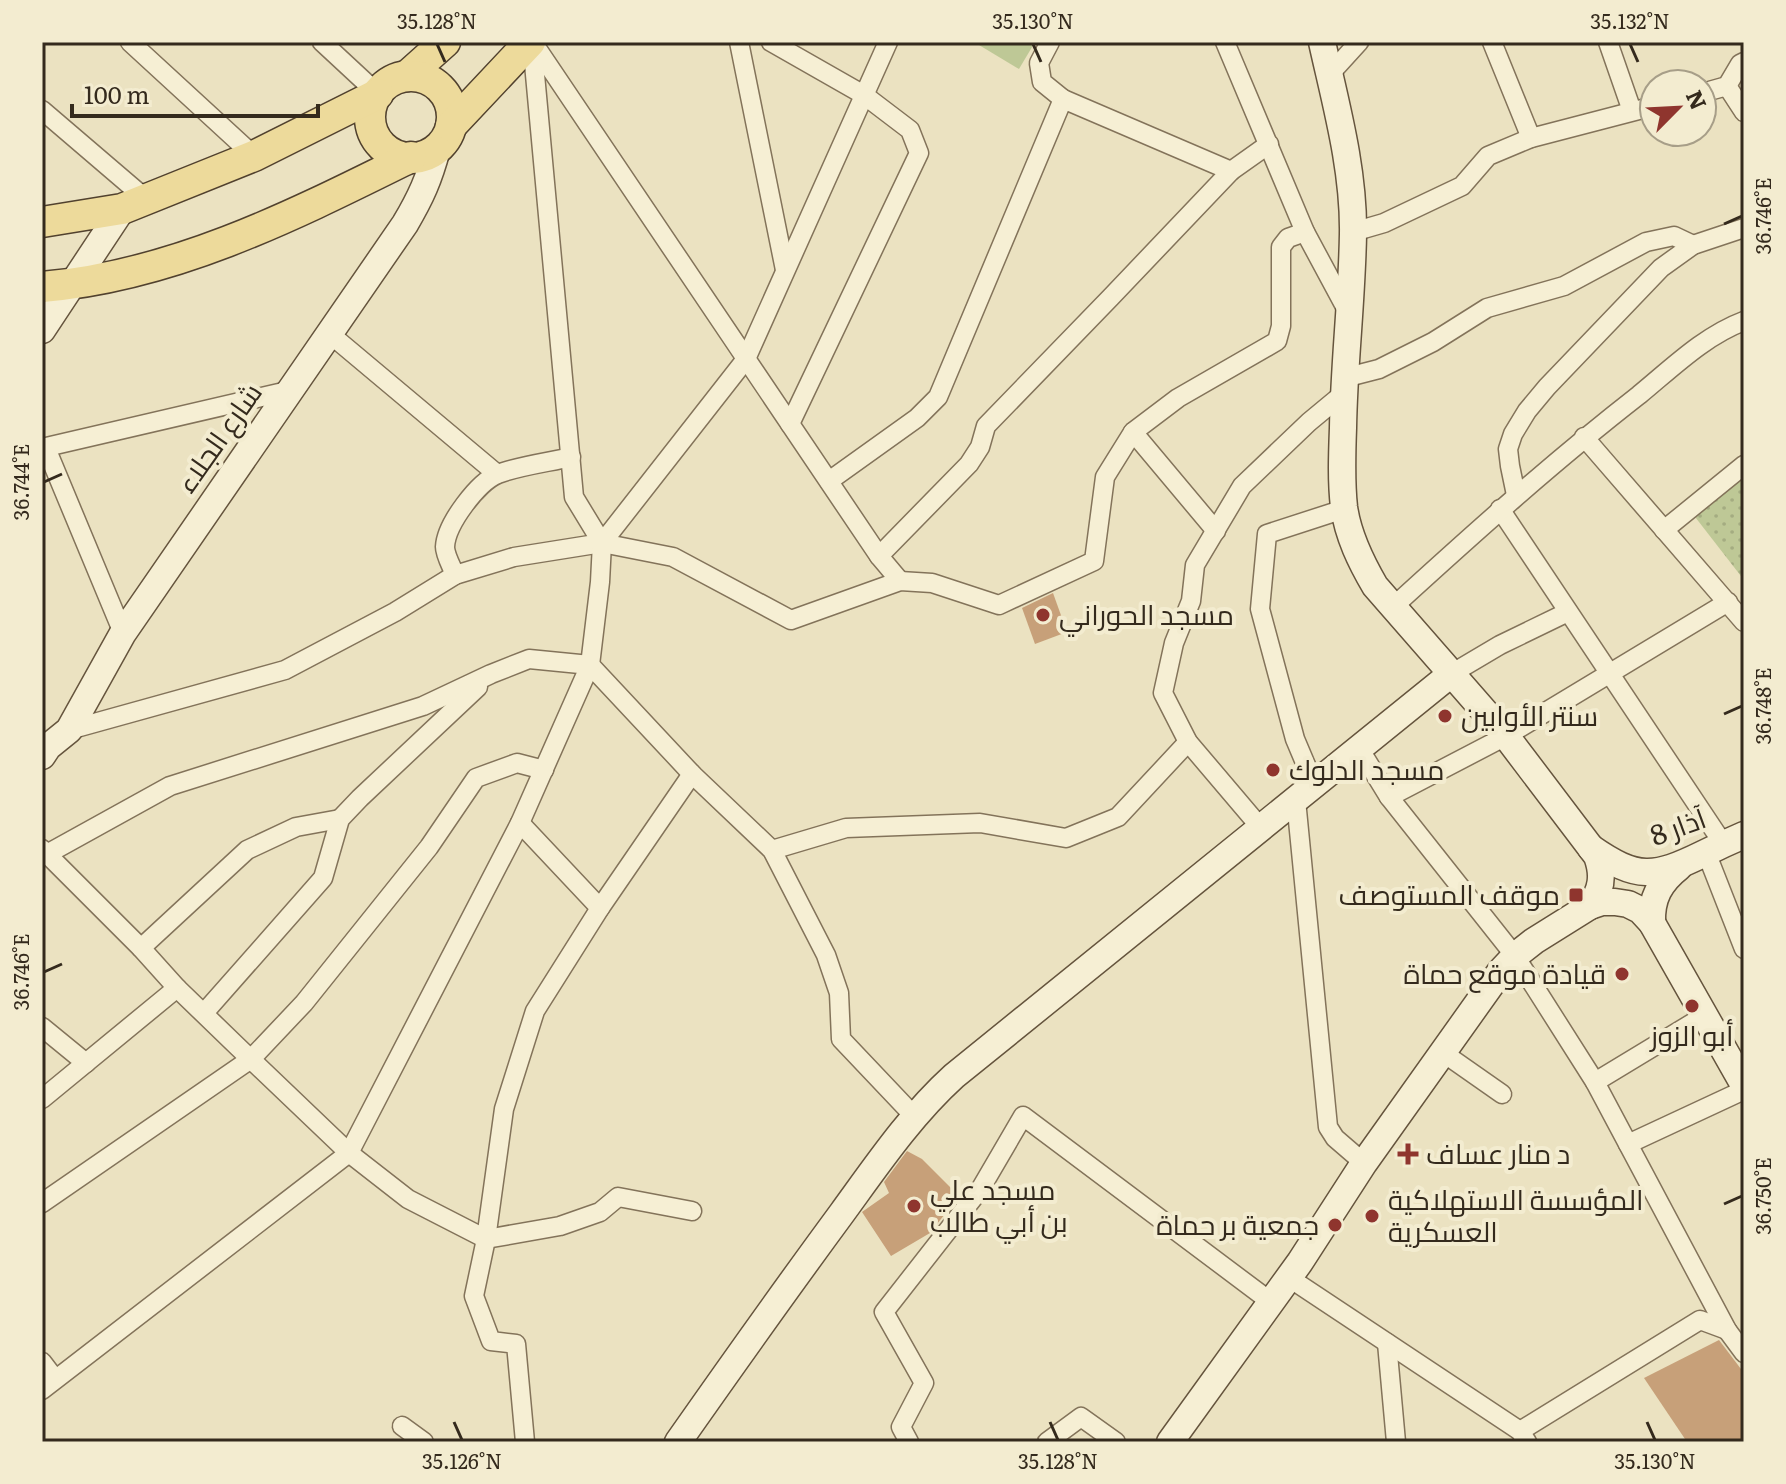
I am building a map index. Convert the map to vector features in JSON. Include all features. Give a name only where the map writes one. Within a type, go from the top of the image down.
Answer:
[{"type":"main road","points":[[407,76],[445,42]]},
{"type":"main road","points":[[42,287],[72,284],[151,267],[222,245],[293,215],[433,144],[531,42]]},
{"type":"main road","points":[[1322,42],[1350,176],[1353,232],[1342,478],[1344,509],[1351,536],[1375,586],[1506,736],[1597,856],[1602,877],[1590,906]]},
{"type":"main road","points":[[407,76],[432,81],[442,89],[452,113],[433,144],[399,155],[388,150],[373,130],[372,105],[385,85],[407,76]]},
{"type":"main road","points":[[42,222],[134,204],[254,156],[378,94]]},
{"type":"main road","name":"شارع الجلاء","points":[[44,746],[69,730],[123,633],[405,224],[423,194],[433,144]]},
{"type":"main road","points":[[42,330],[72,284],[134,204]]},
{"type":"main road","points":[[678,1442],[792,1281],[914,1116],[934,1094],[1451,674]]},
{"type":"main road","name":"8 آذار","points":[[1591,848],[1611,862],[1644,872],[1679,867],[1732,842]]},
{"type":"main road","points":[[1652,923],[1651,909],[1660,885],[1679,867]]},
{"type":"main road","points":[[1170,1442],[1271,1302],[1486,989],[1515,956],[1544,934],[1602,902],[1628,904],[1640,910],[1652,923],[1744,1087]]},
{"type":"street","points":[[130,42],[254,156]]},
{"type":"street","points":[[322,42],[378,94]]},
{"type":"street","points":[[531,42],[879,556],[900,581]]},
{"type":"street","points":[[42,1362],[49,1384],[349,1153],[520,823],[590,665],[602,543],[574,497],[531,42]]},
{"type":"street","points":[[739,42],[785,270]]},
{"type":"street","points":[[771,42],[864,95],[910,130],[919,153],[790,424]]},
{"type":"street","points":[[602,543],[746,359],[888,42]]},
{"type":"street","points":[[1050,42],[1039,63],[1042,82],[1063,99],[1231,171]]},
{"type":"street","points":[[1225,42],[1305,232],[1348,312]]},
{"type":"street","points":[[1329,75],[1359,42]]},
{"type":"street","points":[[1492,42],[1531,138]]},
{"type":"street","points":[[1608,42],[1632,111]]},
{"type":"street","points":[[1718,89],[1727,86],[1744,62]]},
{"type":"street","points":[[1727,86],[1744,112]]},
{"type":"street","points":[[829,481],[917,418],[938,397],[1063,99]]},
{"type":"street","points":[[42,110],[134,204]]},
{"type":"street","points":[[1353,232],[1384,223],[1462,186],[1488,156],[1531,138],[1638,110]]},
{"type":"street","points":[[879,556],[969,464],[980,447],[986,426],[1231,171],[1269,144]]},
{"type":"street","points":[[1516,495],[1508,449],[1527,411],[1547,387],[1661,268],[1693,245],[1744,228]]},
{"type":"street","points":[[69,730],[285,670],[395,612],[455,575],[514,557],[602,543],[673,557],[791,620],[900,581],[932,583],[999,605],[1094,561],[1105,477],[1133,432],[1178,398],[1277,341],[1281,326],[1281,247],[1288,238],[1305,232]]},
{"type":"street","points":[[1261,828],[1188,742],[1163,693],[1174,643],[1191,601],[1195,565],[1242,486],[1344,385],[1433,342],[1487,308],[1564,286],[1646,242],[1674,236],[1693,245]]},
{"type":"street","points":[[1393,607],[1584,437],[1702,344],[1744,321]]},
{"type":"street","points":[[330,334],[497,474]]},
{"type":"street","points":[[123,633],[44,448],[292,390]]},
{"type":"street","points":[[1133,432],[1216,531]]},
{"type":"street","points":[[1584,437],[1744,622]]},
{"type":"street","points":[[455,575],[444,549],[450,529],[465,504],[482,485],[497,474],[571,457]]},
{"type":"street","points":[[1664,530],[1744,465]]},
{"type":"street","points":[[1344,509],[1267,534],[1260,609],[1295,739],[1305,792],[1328,1127],[1335,1138],[1364,1163]]},
{"type":"street","points":[[1500,509],[1609,674],[1732,842],[1744,949]]},
{"type":"street","points":[[1389,797],[1506,736],[1728,602]]},
{"type":"street","points":[[1451,674],[1500,645],[1568,612]]},
{"type":"street","points":[[692,1211],[618,1197],[600,1212],[560,1226],[486,1239],[408,1199],[349,1153],[177,988],[44,852],[170,786],[423,706],[529,659],[590,665],[692,774],[772,850],[826,955],[839,993],[841,1039],[914,1116]]},
{"type":"street","points":[[204,1013],[323,878],[340,819],[491,674]]},
{"type":"street","points":[[772,850],[846,828],[980,823],[1066,838],[1118,817],[1188,742]]},
{"type":"street","points":[[1359,748],[1389,797],[1515,956],[1595,1082],[1727,1330],[1744,1353]]},
{"type":"street","points":[[44,1197],[251,1059],[304,1003],[429,847],[476,778],[517,763],[544,770]]},
{"type":"street","points":[[525,1442],[516,1344],[491,1341],[474,1296],[486,1239],[504,1109],[535,1011],[600,908],[692,774]]},
{"type":"street","points":[[141,948],[247,850],[296,827],[340,819]]},
{"type":"street","points":[[520,823],[600,908]]},
{"type":"street","points":[[42,1099],[177,988]]},
{"type":"street","points":[[1595,1082],[1704,1016]]},
{"type":"street","points":[[42,1027],[86,1063]]},
{"type":"street","points":[[1442,1052],[1502,1094]]},
{"type":"street","points":[[1628,1144],[1744,1087]]},
{"type":"street","points":[[909,1442],[901,1427],[924,1383],[884,1312],[981,1188],[1023,1116],[1271,1302]]},
{"type":"street","points":[[1288,1277],[1524,1436],[1700,1320],[1727,1330]]},
{"type":"street","points":[[1387,1343],[1396,1442]]},
{"type":"street","points":[[1047,1442],[1081,1417],[1116,1442]]},
{"type":"street","points":[[402,1426],[424,1442]]},
{"type":"green space","points":[[974,42],[1035,42],[1019,69]]},
{"type":"green space","points":[[1744,470],[1744,580],[1692,513]]},
{"type":"building","name":"مسجد الحوراني","points":[[1053,593],[1067,632],[1035,644],[1022,608]]},
{"type":"building","name":"مسجد علي بن أبي طالب","points":[[907,1151],[922,1159],[959,1196],[930,1233],[891,1256],[862,1212],[889,1193],[884,1182]]},
{"type":"building","points":[[1719,1340],[1744,1373],[1744,1442],[1687,1442],[1644,1378]]},
{"type":"place","name":"مسجد الحوراني","points":[[1043,615]]},
{"type":"place","name":"سنتر الأوابين","points":[[1445,716]]},
{"type":"place","name":"مسجد الدلوك","points":[[1273,770]]},
{"type":"place","name":"موقف المستوصف","points":[[1576,895]]},
{"type":"place","name":"قيادة موقع حماة","points":[[1622,974]]},
{"type":"place","name":"أبو الزوز","points":[[1692,1006]]},
{"type":"place","name":"د منار عساف","points":[[1408,1154]]},
{"type":"place","name":"مسجد علي بن أبي طالب","points":[[914,1206]]},
{"type":"place","name":"المؤسسة الاستهلاكية العسكرية","points":[[1372,1216]]},
{"type":"place","name":"جمعية بر حماة","points":[[1335,1225]]}]
